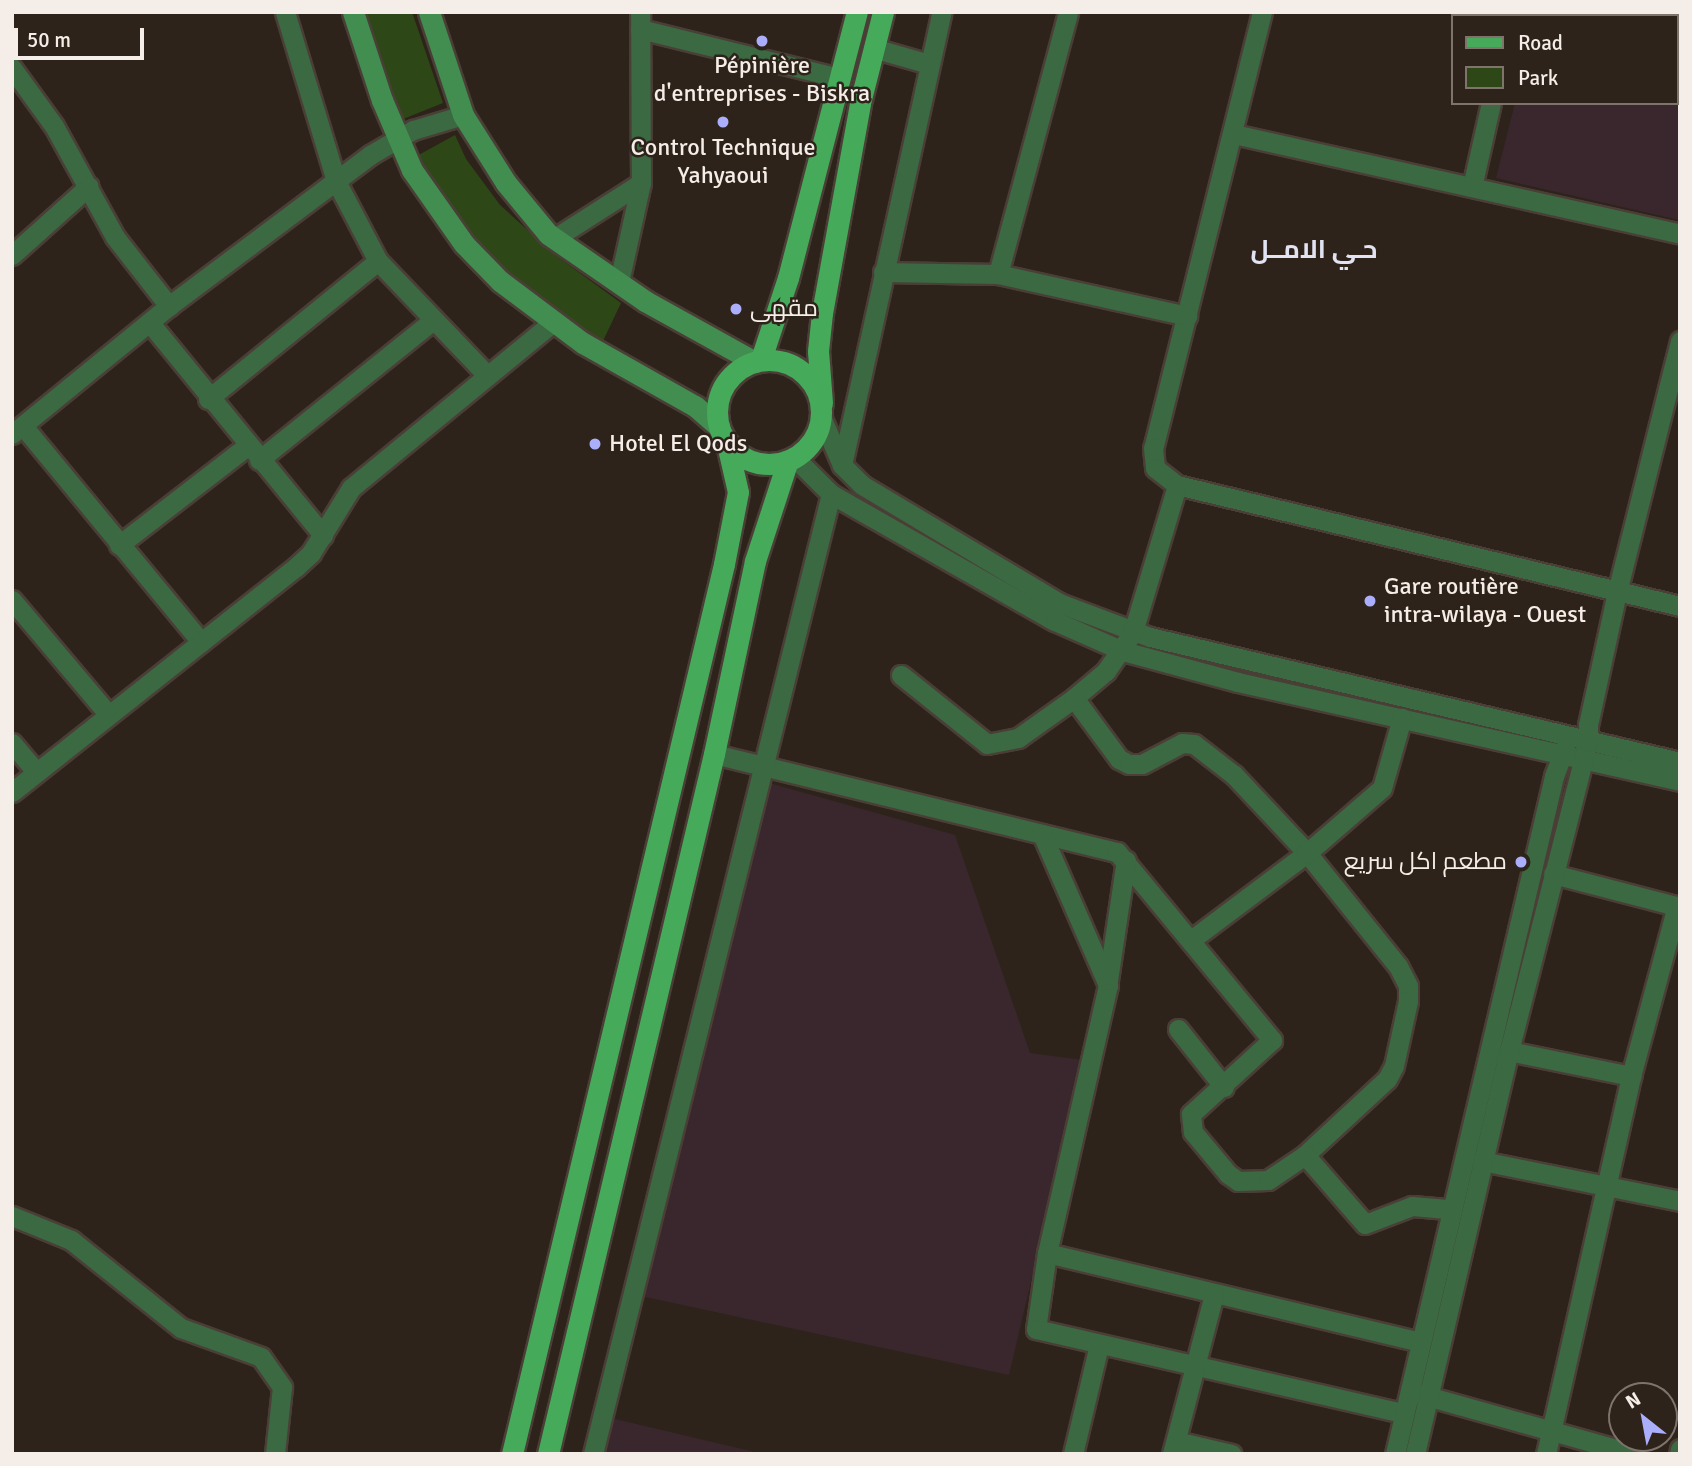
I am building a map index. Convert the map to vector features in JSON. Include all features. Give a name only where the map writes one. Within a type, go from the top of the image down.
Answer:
[{"type":"main road","points":[[758,360],[788,278],[857,12]]},
{"type":"main road","points":[[723,435],[757,463],[791,459],[807,448],[822,411],[818,351],[822,313],[873,48],[883,12]]},
{"type":"main road","points":[[512,1454],[724,564],[738,492],[723,435],[721,391],[731,376],[758,360],[785,362],[807,374],[822,411]]},
{"type":"main road","points":[[548,1454],[714,754],[755,561],[791,459]]},
{"type":"street","points":[[285,12],[336,181],[379,261],[486,374]]},
{"type":"street","points":[[353,12],[412,170],[464,244],[500,281],[583,343],[695,406],[723,435]]},
{"type":"street","points":[[429,12],[463,114],[506,183],[555,239],[619,282],[758,360]]},
{"type":"street","points":[[842,465],[942,12]]},
{"type":"street","points":[[998,274],[1068,12]]},
{"type":"street","points":[[1262,12],[1234,134],[1153,448],[1155,468],[1177,485],[1680,607]]},
{"type":"street","points":[[619,282],[641,183],[640,21],[841,78]]},
{"type":"street","points":[[873,48],[929,64]]},
{"type":"street","points":[[12,68],[89,186],[115,237],[169,306]]},
{"type":"street","points":[[1472,187],[1491,105]]},
{"type":"street","points":[[201,642],[18,430],[169,306],[336,181],[398,137],[463,114]]},
{"type":"street","points":[[1234,134],[1680,234]]},
{"type":"street","points":[[555,239],[641,183]]},
{"type":"street","points":[[15,248],[89,186]]},
{"type":"street","points":[[208,399],[379,261]]},
{"type":"street","points":[[883,272],[998,274],[1187,316]]},
{"type":"street","points":[[119,545],[253,453],[433,320]]},
{"type":"street","points":[[12,792],[107,713],[296,567],[323,535],[335,507],[351,488],[486,374],[554,321]]},
{"type":"street","points":[[150,323],[208,399],[323,535]]},
{"type":"street","points":[[1395,1454],[1404,1413],[1419,1393],[1482,1161],[1582,761],[1582,734],[1680,341]]},
{"type":"street","points":[[822,411],[842,465],[862,485],[1059,603],[1133,632],[1582,734],[1680,762]]},
{"type":"street","points":[[791,459],[831,494],[1055,621],[1123,651],[1560,757],[1680,781]]},
{"type":"street","points":[[901,675],[949,709],[981,740],[996,746],[1018,738],[1074,698],[1123,651],[1133,632],[1177,485]]},
{"type":"street","points":[[593,1454],[831,494]]},
{"type":"street","points":[[16,612],[107,713]]},
{"type":"street","points":[[714,754],[762,768],[1095,845],[1126,860],[1272,1040],[1224,1087],[1191,1114],[1190,1122],[1228,1174],[1238,1181],[1268,1180],[1305,1155],[1387,1079],[1394,1066],[1408,1001],[1408,986],[1398,965],[1307,853],[1219,761],[1194,744],[1182,743],[1142,764],[1129,764],[1119,759],[1074,698]]},
{"type":"street","points":[[1191,940],[1307,853],[1382,788],[1402,718]]},
{"type":"street","points":[[1415,1454],[1420,1342],[1450,1209],[1560,757],[1582,734]]},
{"type":"street","points":[[12,743],[36,772]]},
{"type":"street","points":[[1042,834],[1108,985]]},
{"type":"street","points":[[1126,860],[1108,985],[1047,1253],[1036,1329],[1404,1413]]},
{"type":"street","points":[[1546,1454],[1631,1076],[1679,907],[1553,874]]},
{"type":"street","points":[[1178,1029],[1224,1087]]},
{"type":"street","points":[[1509,1051],[1631,1076]]},
{"type":"street","points":[[1305,1155],[1365,1224],[1412,1206],[1450,1209]]},
{"type":"street","points":[[1482,1161],[1605,1188],[1680,1201]]},
{"type":"street","points":[[12,1216],[71,1240],[181,1328],[261,1357],[282,1387],[275,1454]]},
{"type":"street","points":[[1047,1253],[1420,1342]]},
{"type":"street","points":[[1214,1293],[1192,1365],[1174,1447],[1231,1454]]},
{"type":"street","points":[[1073,1454],[1099,1345]]},
{"type":"street","points":[[1419,1393],[1550,1433],[1634,1454]]},
{"type":"shaded area","points":[[1680,12],[1679,220],[1496,178],[1514,105],[1678,105],[1678,14],[1538,14]]},
{"type":"shaded area","points":[[769,783],[955,835],[1030,1053],[1083,1060],[1009,1375],[641,1296]]},
{"type":"shaded area","points":[[611,1418],[763,1454],[603,1454]]},
{"type":"green space","points":[[363,12],[412,12],[443,103],[398,121]]},
{"type":"green space","points":[[455,135],[466,159],[500,205],[555,255],[621,303],[601,345],[486,258],[415,157]]},
{"type":"place","name":"Pépinière d'entreprises - Biskra","points":[[762,41]]},
{"type":"place","name":"Control Technique Yahyaoui","points":[[723,122]]},
{"type":"place","name":"مقهى","points":[[736,309]]},
{"type":"place","name":"Hotel El Qods","points":[[595,444]]},
{"type":"place","name":"Gare routière intra-wilaya - Ouest","points":[[1370,601]]},
{"type":"place","name":"مطعم اكل سريع","points":[[1521,862]]},
{"type":"district","name":"حـي الامــل","points":[[1314,251]]}]
